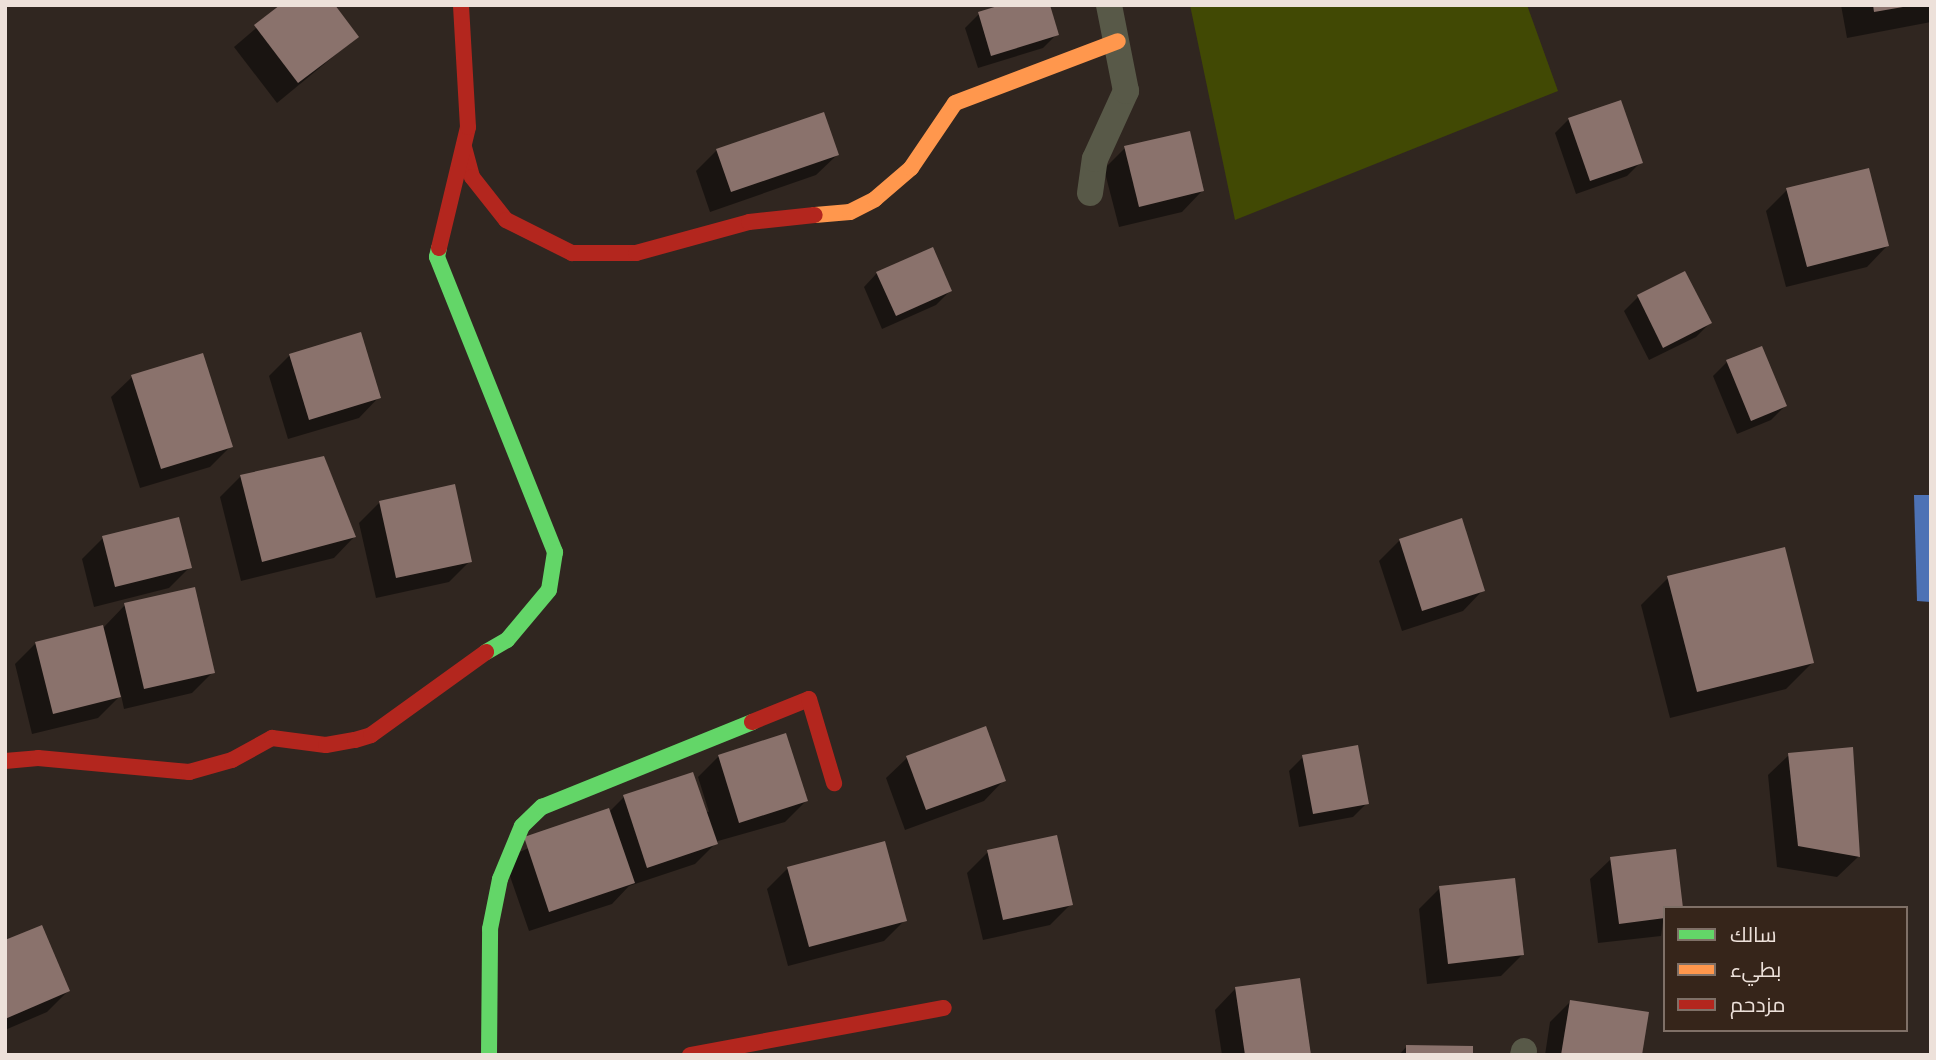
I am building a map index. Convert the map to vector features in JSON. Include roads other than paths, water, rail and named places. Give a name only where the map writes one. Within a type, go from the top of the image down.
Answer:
[{"type":"street","points":[[5,761],[38,758],[189,772],[232,760],[272,738],[326,746],[355,740],[371,735],[469,661],[507,640],[542,600],[555,572],[555,552],[437,257],[443,214],[468,127],[461,5]]},
{"type":"street","points":[[1090,193],[1095,159],[1126,91],[1109,5]]},
{"type":"street","points":[[464,147],[472,177],[506,220],[572,253],[636,253],[749,222],[850,212],[875,199],[911,168],[942,117],[956,103],[1118,41]]},
{"type":"street","points":[[489,1055],[490,929],[500,879],[522,826],[542,807],[809,699],[834,783]]},
{"type":"street","points":[[690,1055],[944,1008]]},
{"type":"water","points":[[1914,495],[1931,495],[1931,602],[1917,601]]}]
